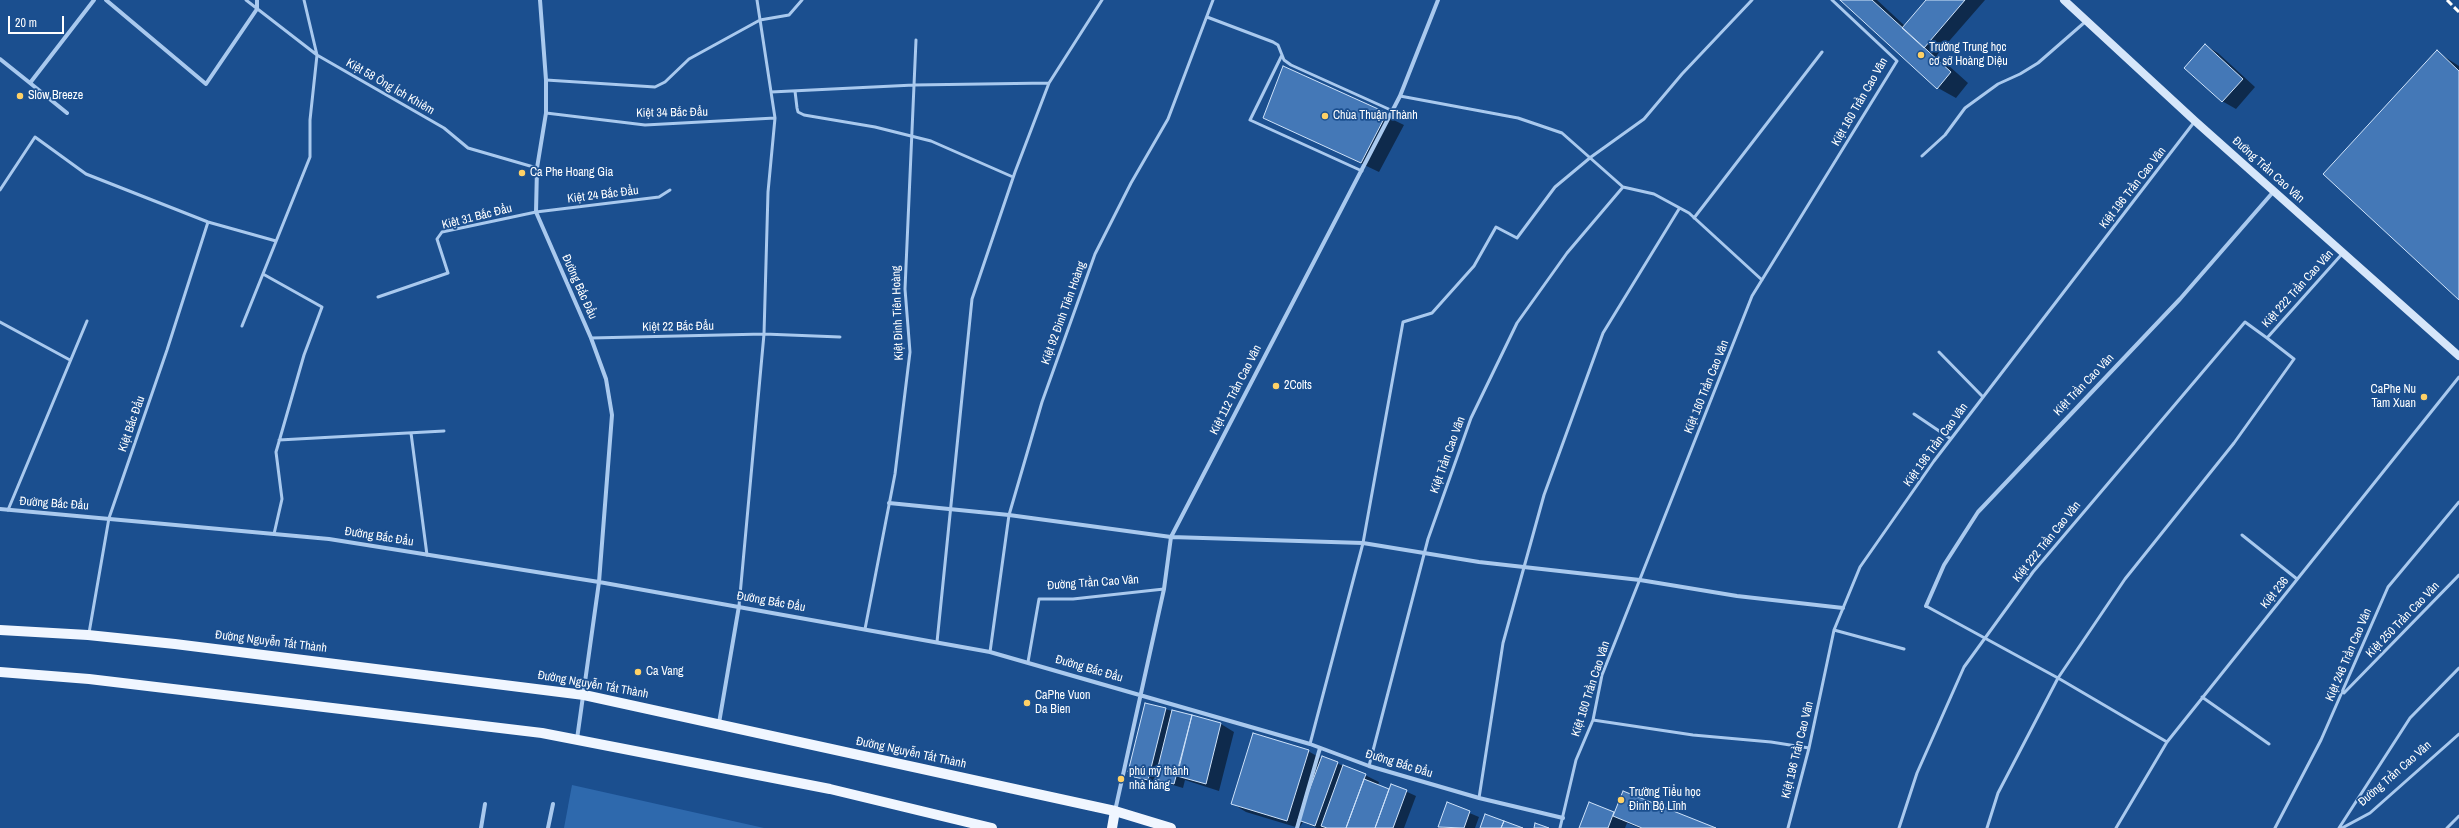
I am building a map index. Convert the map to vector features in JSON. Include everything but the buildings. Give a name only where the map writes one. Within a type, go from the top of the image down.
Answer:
[{"type":"main road","name":"Đường Trần Cao Vân","points":[[2064,0],[2195,121],[2459,356]]},
{"type":"main road","name":"Đường Nguyễn Tất Thành","points":[[0,630],[88,635],[584,695],[1115,811],[1172,828]]},
{"type":"main road","points":[[0,672],[97,680],[542,733],[830,789],[992,828]]},
{"type":"main road","points":[[1112,828],[1115,811]]},
{"type":"street","points":[[30,83],[94,0]]},
{"type":"street","points":[[106,0],[206,84],[257,9],[256,0]]},
{"type":"street","name":"Đường Bắc Đẩu","points":[[540,0],[546,80],[546,113],[537,168],[536,212],[591,338],[606,379],[612,415],[599,582],[577,740]]},
{"type":"street","name":"Kiệt 112 Trần Cao Vân","points":[[1115,811],[1164,589],[1171,537],[1400,96],[1438,0]]},
{"type":"street","points":[[0,59],[67,113]]},
{"type":"street","name":"Kiệt Trần Cao Vân","points":[[1926,606],[1944,565],[1978,512],[2180,299],[2274,191]]},
{"type":"street","points":[[889,503],[951,508],[1171,537],[1363,543],[1424,554],[1640,580],[1737,596],[1843,608]]},
{"type":"street","name":"Đường Bắc Đẩu","points":[[0,510],[109,518],[330,539],[599,582],[990,652],[1141,694],[1310,744],[1369,766],[1479,798],[1563,818]]},
{"type":"street","points":[[719,724],[739,606]]},
{"type":"street","points":[[1297,828],[1320,748]]},
{"type":"street","points":[[482,828],[485,804]]},
{"type":"street","points":[[548,828],[553,804]]},
{"type":"lane","name":"Kiệt 58 Ông Ích Khiêm","points":[[246,0],[317,55],[444,128],[468,148],[537,168]]},
{"type":"lane","points":[[242,326],[310,157],[310,120],[317,55],[304,0]]},
{"type":"lane","points":[[739,606],[764,334],[768,192],[775,118],[756,0]]},
{"type":"lane","points":[[546,80],[655,87],[666,82],[689,59],[760,20],[789,15],[802,0]]},
{"type":"lane","points":[[937,642],[972,299],[1013,177],[1049,83],[1102,0]]},
{"type":"lane","name":"Kiệt 92 Đinh Tiên Hoàng","points":[[990,652],[1009,515],[1042,402],[1095,254],[1131,183],[1168,119],[1208,17],[1213,0]]},
{"type":"lane","points":[[1310,744],[1363,543],[1403,322],[1432,312],[1474,266],[1496,227],[1517,238],[1555,187],[1591,156],[1644,119],[1682,74],[1752,0]]},
{"type":"lane","name":"Kiệt 160 Trần Cao Vân","points":[[1560,828],[1576,760],[1593,720],[1602,676],[1752,296],[1897,60],[1832,0]]},
{"type":"lane","points":[[1208,17],[1273,42],[1278,45],[1284,60],[1291,65],[1392,111]]},
{"type":"lane","points":[[1922,156],[1945,136],[1965,108],[1998,84],[2020,74],[2038,63],[2087,21]]},
{"type":"lane","name":"Kiệt Đinh Tiên Hoàng","points":[[865,629],[895,474],[910,352],[905,289],[916,40]]},
{"type":"lane","points":[[1694,218],[1822,52]]},
{"type":"lane","points":[[1282,55],[1250,120],[1362,171]]},
{"type":"lane","points":[[771,92],[914,85],[1049,83]]},
{"type":"lane","points":[[795,91],[798,112],[804,115],[911,135],[949,147],[1013,177]]},
{"type":"lane","points":[[1400,96],[1518,118],[1562,132],[1591,156],[1623,187],[1654,194],[1694,218],[1762,280]]},
{"type":"lane","name":"Kiệt 34 Bắc Đẩu","points":[[546,113],[645,125],[775,118]]},
{"type":"lane","name":"Kiệt 196 Trần Cao Vân","points":[[1788,828],[1809,748],[1834,630],[1860,567],[1951,438],[2195,121]]},
{"type":"lane","points":[[0,190],[35,137],[80,170],[208,222],[276,241]]},
{"type":"lane","name":"Kiệt Trần Cao Vân","points":[[1369,766],[1424,554],[1471,418],[1517,323],[1567,253],[1623,187]]},
{"type":"lane","name":"Kiệt 24 Bắc Đẩu","points":[[536,212],[637,201],[659,197],[670,190]]},
{"type":"lane","points":[[1479,798],[1503,643],[1544,495],[1604,333],[1679,209]]},
{"type":"lane","name":"Kiệt 31 Bắc Đẩu","points":[[378,297],[448,273],[438,239],[442,232],[536,212]]},
{"type":"lane","name":"Kiệt Bắc Đẩu","points":[[88,635],[109,518],[208,222]]},
{"type":"lane","name":"Kiệt 222 Trần Cao Vân","points":[[2267,338],[2343,253]]},
{"type":"lane","points":[[263,274],[322,308],[304,355],[276,452],[282,499],[274,534]]},
{"type":"lane","points":[[8,510],[87,321]]},
{"type":"lane","points":[[0,322],[70,360]]},
{"type":"lane","name":"Kiệt 222 Trần Cao Vân","points":[[1899,828],[1917,774],[1942,712],[1964,666],[1984,636],[2033,572],[2096,495],[2245,322],[2294,359],[2234,443],[2125,579],[2058,678],[1998,792],[1987,828]]},
{"type":"lane","name":"Kiệt 22 Bắc Đẩu","points":[[591,338],[764,334],[840,337]]},
{"type":"lane","points":[[1939,352],[1983,397]]},
{"type":"lane","name":"Kiệt 236","points":[[2116,828],[2167,742],[2459,377]]},
{"type":"lane","points":[[1914,414],[1951,438]]},
{"type":"lane","points":[[279,440],[444,432]]},
{"type":"lane","points":[[412,433],[427,554]]},
{"type":"lane","name":"Kiệt 246 Trần Cao Vân","points":[[2275,828],[2342,695],[2388,587],[2459,502]]},
{"type":"lane","points":[[2242,535],[2297,579]]},
{"type":"lane","name":"Kiệt 250 Trần Cao Vân","points":[[2342,695],[2459,575]]},
{"type":"lane","name":"Đường Trần Cao Vân","points":[[1028,662],[1039,599],[1073,599],[1164,589]]},
{"type":"lane","points":[[1926,606],[1984,636],[2167,742]]},
{"type":"lane","points":[[1834,630],[1904,649]]},
{"type":"lane","points":[[2339,828],[2410,718],[2459,668]]},
{"type":"lane","points":[[2202,697],[2269,744]]},
{"type":"lane","points":[[1593,720],[1693,735],[1771,742],[1809,748]]},
{"type":"lane","name":"Đường Trần Cao Vân","points":[[2342,828],[2370,813],[2459,734]]},
{"type":"lane","points":[[2447,828],[2459,816]]},
{"type":"shaded area","points":[[572,785],[764,828],[564,828]]},
{"type":"railway","points":[[2447,0],[2459,12]]},
{"type":"place","name":"Trường Trung học cơ sở Hoàng Diệu","points":[[1921,55]]},
{"type":"place","name":"Slow Breeze","points":[[20,96]]},
{"type":"place","name":"Chùa Thuận Thành","points":[[1325,116]]},
{"type":"place","name":"Ca Phe Hoang Gia","points":[[522,173]]},
{"type":"place","name":"2Colts","points":[[1276,386]]},
{"type":"place","name":"CaPhe Nu Tam Xuan","points":[[2424,397]]},
{"type":"place","name":"Ca Vang","points":[[638,672]]},
{"type":"place","name":"CaPhe Vuon Da Bien","points":[[1027,703]]},
{"type":"place","name":"phú mỹ thành nhà hàng","points":[[1121,779]]},
{"type":"place","name":"Trường Tiểu học Đinh Bộ Lĩnh","points":[[1621,800]]}]
